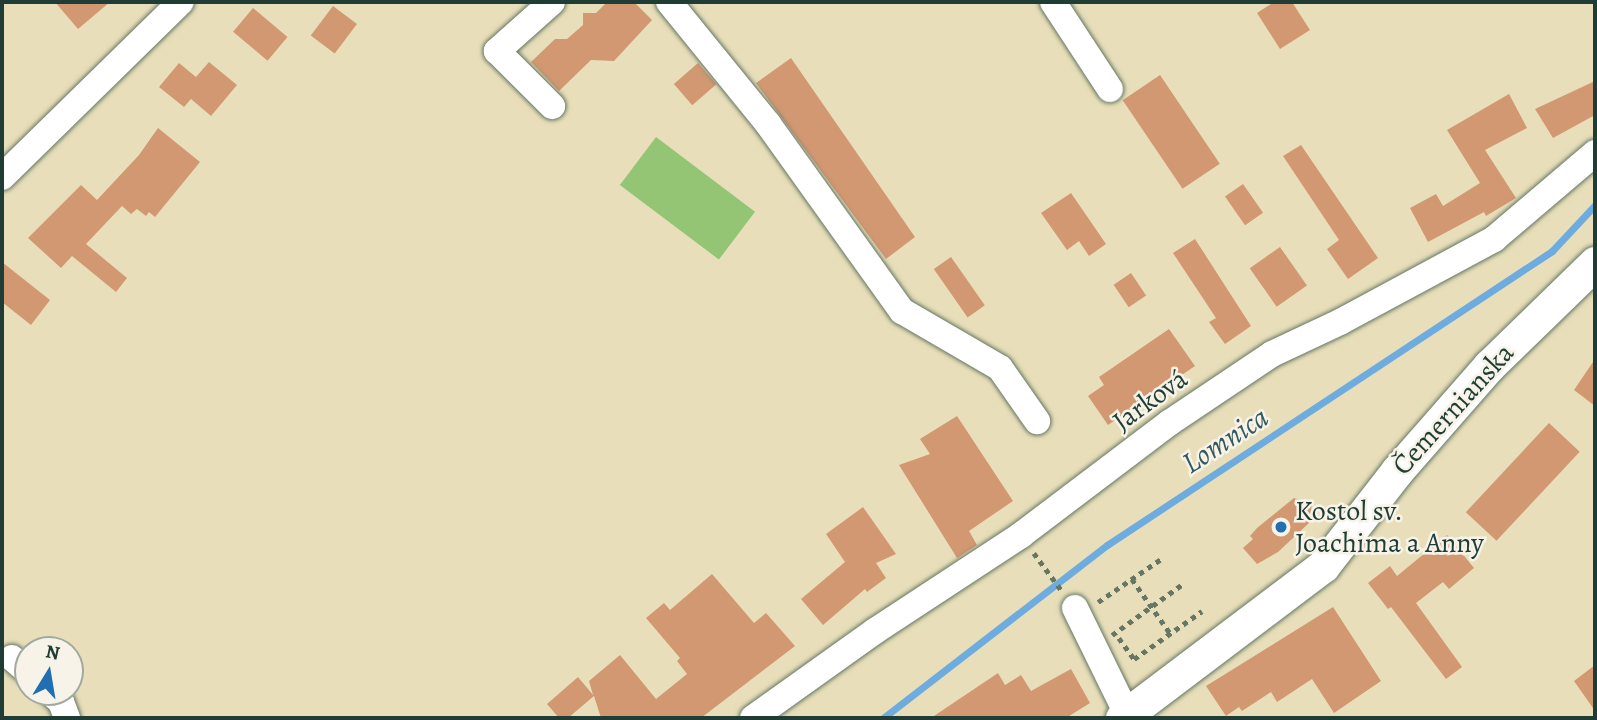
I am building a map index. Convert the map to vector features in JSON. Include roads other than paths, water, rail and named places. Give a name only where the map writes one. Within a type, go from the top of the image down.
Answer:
[{"type":"main road","name":"Čemernianska","points":[[1124,716],[1323,566],[1397,471],[1489,366],[1595,263]]},
{"type":"street","points":[[2,177],[181,2]]},
{"type":"street","points":[[552,2],[497,51],[552,106]]},
{"type":"street","points":[[668,2],[768,124],[902,311],[1000,368],[1037,421]]},
{"type":"street","points":[[1053,2],[1110,89]]},
{"type":"street","name":"Jarková","points":[[753,718],[875,631],[1021,535],[1169,423],[1272,354],[1342,321],[1494,239],[1595,153]]},
{"type":"street","points":[[1075,608],[1124,716]]},
{"type":"waterway","name":"Lomnica","points":[[883,718],[1107,545],[1552,251],[1595,205]]},
{"type":"place","name":"Kostol sv. Joachima a Anny","points":[[1281,527]]}]
